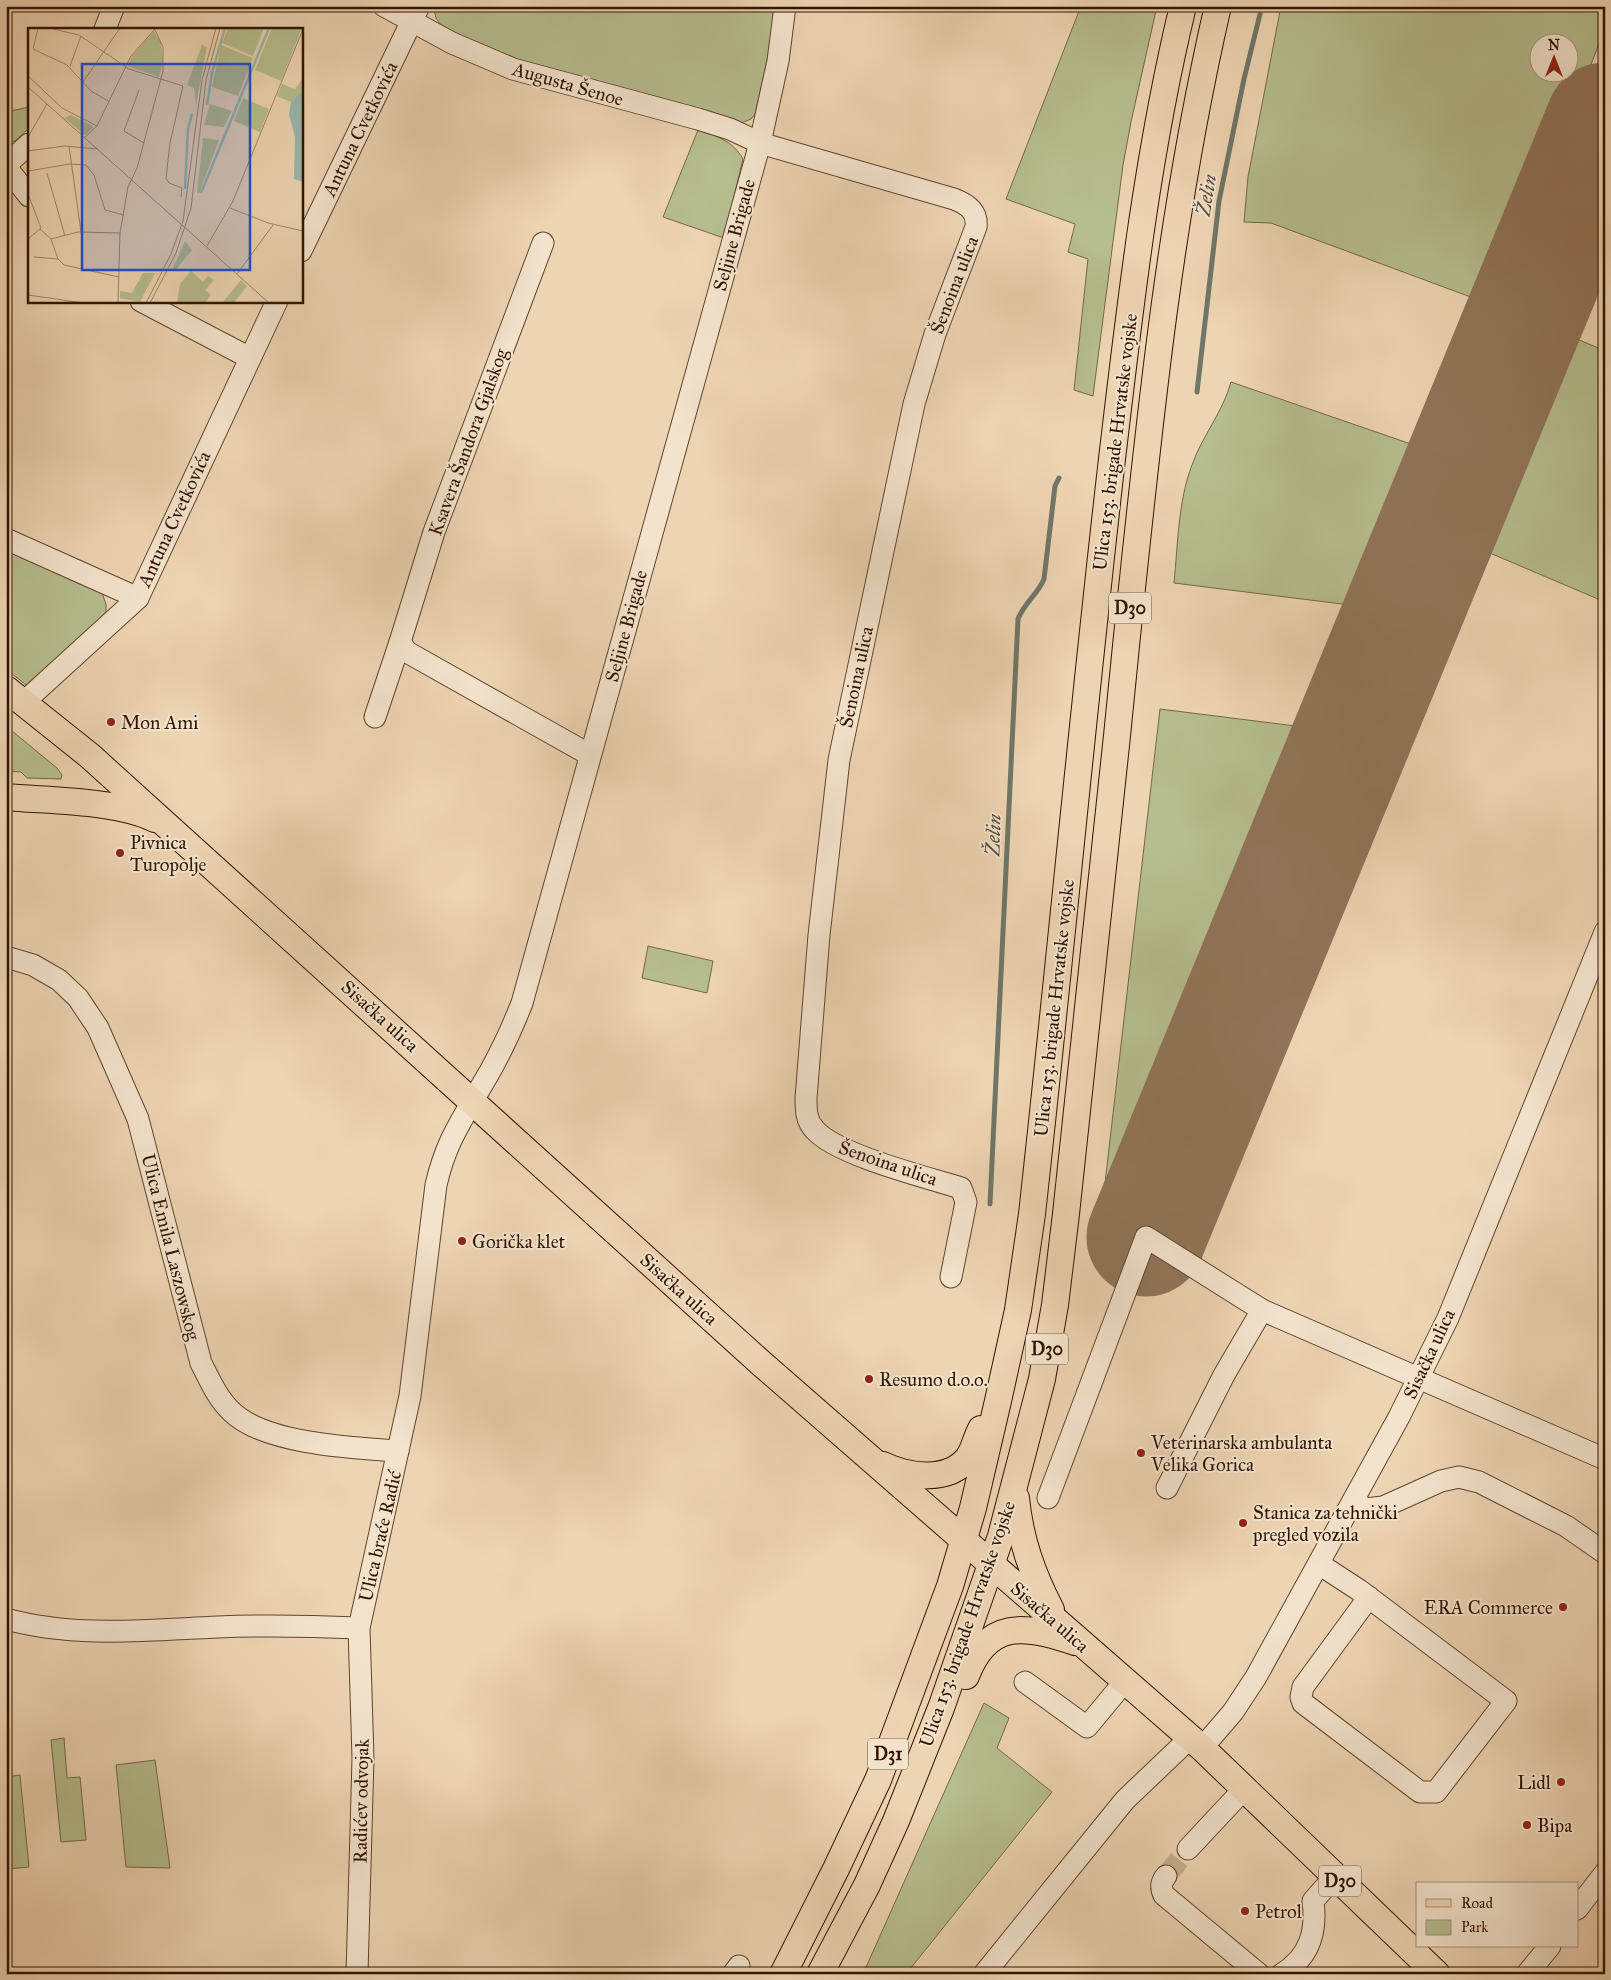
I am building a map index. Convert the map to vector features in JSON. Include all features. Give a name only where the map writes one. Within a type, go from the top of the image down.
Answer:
[{"type":"main road","name":"Ulica 153. brigade Hrvatske vojske","points":[[783,1974],[878,1780],[950,1586],[998,1401],[1018,1310],[1032,1214],[1105,520],[1139,239],[1153,150],[1183,6]]},
{"type":"main road","name":"Ulica 153. brigade Hrvatske vojske","points":[[820,1974],[867,1885],[896,1821],[941,1708],[1001,1536],[1042,1379],[1055,1305],[1153,401],[1187,153],[1218,6]]},
{"type":"main road","name":"Sisačka ulica","points":[[15,696],[96,761],[162,823],[260,908],[867,1457],[1196,1743],[1437,1974]]},
{"type":"main road","points":[[74,803],[95,789],[99,777],[96,761]]},
{"type":"main road","points":[[6,798],[74,803],[128,810],[162,823]]},
{"type":"main road","points":[[867,1457],[886,1467],[917,1476],[944,1473],[957,1468],[968,1458],[979,1433],[998,1401]]},
{"type":"main road","points":[[1014,1481],[1019,1526],[1028,1562],[1058,1624]]},
{"type":"main road","points":[[941,1708],[964,1682],[976,1653],[990,1638],[1003,1633],[1029,1630],[1082,1644]]},
{"type":"street","points":[[105,28],[114,6]]},
{"type":"street","name":"Augusta Šenoe","points":[[384,6],[415,13],[452,43],[513,68],[590,92],[698,119],[730,129],[760,143]]},
{"type":"street","name":"Seljine Brigade","points":[[472,1100],[508,1037],[522,1003],[760,143],[778,61],[785,6]]},
{"type":"street","name":"Antuna Cvetkovića","points":[[302,249],[415,13]]},
{"type":"street","name":"Šenoina ulica","points":[[760,143],[954,199],[972,209],[977,222],[935,334],[917,395],[839,760],[819,935],[806,1098],[806,1112],[809,1122],[815,1131],[836,1146],[961,1188],[966,1202],[951,1277]]},
{"type":"street","points":[[28,145],[6,166],[28,195]]},
{"type":"street","name":"Ksavera Šandora Gjalskog","points":[[375,717],[434,532],[544,243]]},
{"type":"street","points":[[143,302],[250,358]]},
{"type":"street","name":"Antuna Cvetkovića","points":[[15,696],[138,598],[277,302]]},
{"type":"street","points":[[6,539],[138,598]]},
{"type":"street","points":[[400,642],[407,652],[590,755]]},
{"type":"street","name":"Sisačka ulica","points":[[1196,1743],[1223,1726],[1248,1689],[1319,1564],[1418,1380],[1448,1318],[1605,932]]},
{"type":"street","name":"Ulica Emila Laszowskog","points":[[6,958],[33,965],[59,980],[78,998],[98,1028],[138,1119],[202,1364],[212,1385],[226,1405],[242,1421],[264,1431],[291,1438],[398,1451]]},
{"type":"street","name":"Ulica braće Radić","points":[[6,1618],[41,1627],[74,1630],[246,1626],[359,1628],[398,1451],[418,1343],[436,1185],[442,1161],[454,1132],[472,1100]]},
{"type":"street","points":[[1048,1498],[1146,1238],[1262,1310],[1418,1380],[1605,1459]]},
{"type":"street","points":[[1167,1488],[1224,1375],[1262,1310]]},
{"type":"street","points":[[1352,1501],[1366,1509],[1383,1508],[1441,1481],[1458,1478],[1479,1482],[1566,1526],[1605,1553]]},
{"type":"street","points":[[1319,1564],[1369,1597],[1506,1701],[1436,1792],[1420,1792],[1303,1703],[1301,1697],[1303,1687],[1369,1597]]},
{"type":"street","name":"Radićev odvojak","points":[[357,1974],[363,1758],[359,1628]]},
{"type":"street","points":[[1025,1682],[1088,1727],[1125,1682]]},
{"type":"street","points":[[984,1974],[1125,1800],[1196,1743]]},
{"type":"street","points":[[1188,1849],[1244,1789]]},
{"type":"street","points":[[1578,1907],[1605,1873]]},
{"type":"street","points":[[1166,1876],[1161,1888],[1164,1895],[1259,1974]]},
{"type":"street","points":[[1282,1974],[1303,1956],[1311,1942],[1314,1928],[1313,1901],[1335,1876]]},
{"type":"street","points":[[1527,1974],[1548,1948]]},
{"type":"green space","points":[[433,6],[776,6],[772,38],[755,114],[751,119],[739,124],[512,60],[442,27],[436,18]]},
{"type":"green space","points":[[1081,6],[1157,6],[1123,165],[1093,396],[1074,390],[1088,259],[1068,252],[1075,224],[1006,199]]},
{"type":"green space","points":[[1281,6],[1605,6],[1605,29],[1495,306],[1271,223],[1244,222],[1248,177]]},
{"type":"green space","points":[[28,107],[28,129],[15,141],[6,144],[6,112]]},
{"type":"green space","points":[[698,130],[729,143],[743,159],[724,238],[663,217]]},
{"type":"green space","points":[[1547,326],[1605,351],[1605,602],[1464,542]]},
{"type":"green space","points":[[1231,382],[1437,453],[1366,607],[1174,583],[1179,523],[1187,479],[1196,454],[1223,404]]},
{"type":"green space","points":[[6,550],[102,593],[106,604],[106,616],[26,685],[6,669]]},
{"type":"green space","points":[[1160,709],[1319,729],[1123,1252],[1110,1243],[1100,1226]]},
{"type":"green space","points":[[6,726],[57,768],[62,775],[61,779],[27,778],[21,772],[6,771]]},
{"type":"green space","points":[[648,946],[713,961],[707,993],[642,978]]},
{"type":"green space","points":[[984,1703],[1009,1718],[997,1748],[1052,1792],[906,1974],[863,1974]]},
{"type":"green space","points":[[64,1738],[67,1778],[80,1777],[86,1840],[61,1842],[51,1740]]},
{"type":"green space","points":[[155,1760],[170,1868],[126,1867],[116,1765]]},
{"type":"green space","points":[[20,1775],[29,1867],[6,1869],[6,1777]]},
{"type":"waterway","name":"Želin","points":[[1197,392],[1219,201],[1244,79],[1262,6]]},
{"type":"waterway","name":"Želin","points":[[990,1204],[1018,619],[1044,579],[1055,486],[1059,478]]},
{"type":"runway","points":[[1146,1237],[1605,122]]},
{"type":"tunnel","points":[[1166,1876],[1188,1849]]},
{"type":"place","name":"Mon Ami","points":[[111,722]]},
{"type":"place","name":"Pivnica Turopolje","points":[[120,853]]},
{"type":"place","name":"Gorička klet","points":[[462,1241]]},
{"type":"place","name":"Resumo d.o.o.","points":[[869,1379]]},
{"type":"place","name":"Veterinarska ambulanta Velika Gorica","points":[[1141,1453]]},
{"type":"place","name":"Stanica za tehnički pregled vozila","points":[[1243,1523]]},
{"type":"place","name":"ERA Commerce","points":[[1563,1607]]},
{"type":"place","name":"Lidl","points":[[1561,1782]]},
{"type":"place","name":"Bipa","points":[[1527,1825]]},
{"type":"place","name":"Petrol","points":[[1245,1911]]}]
